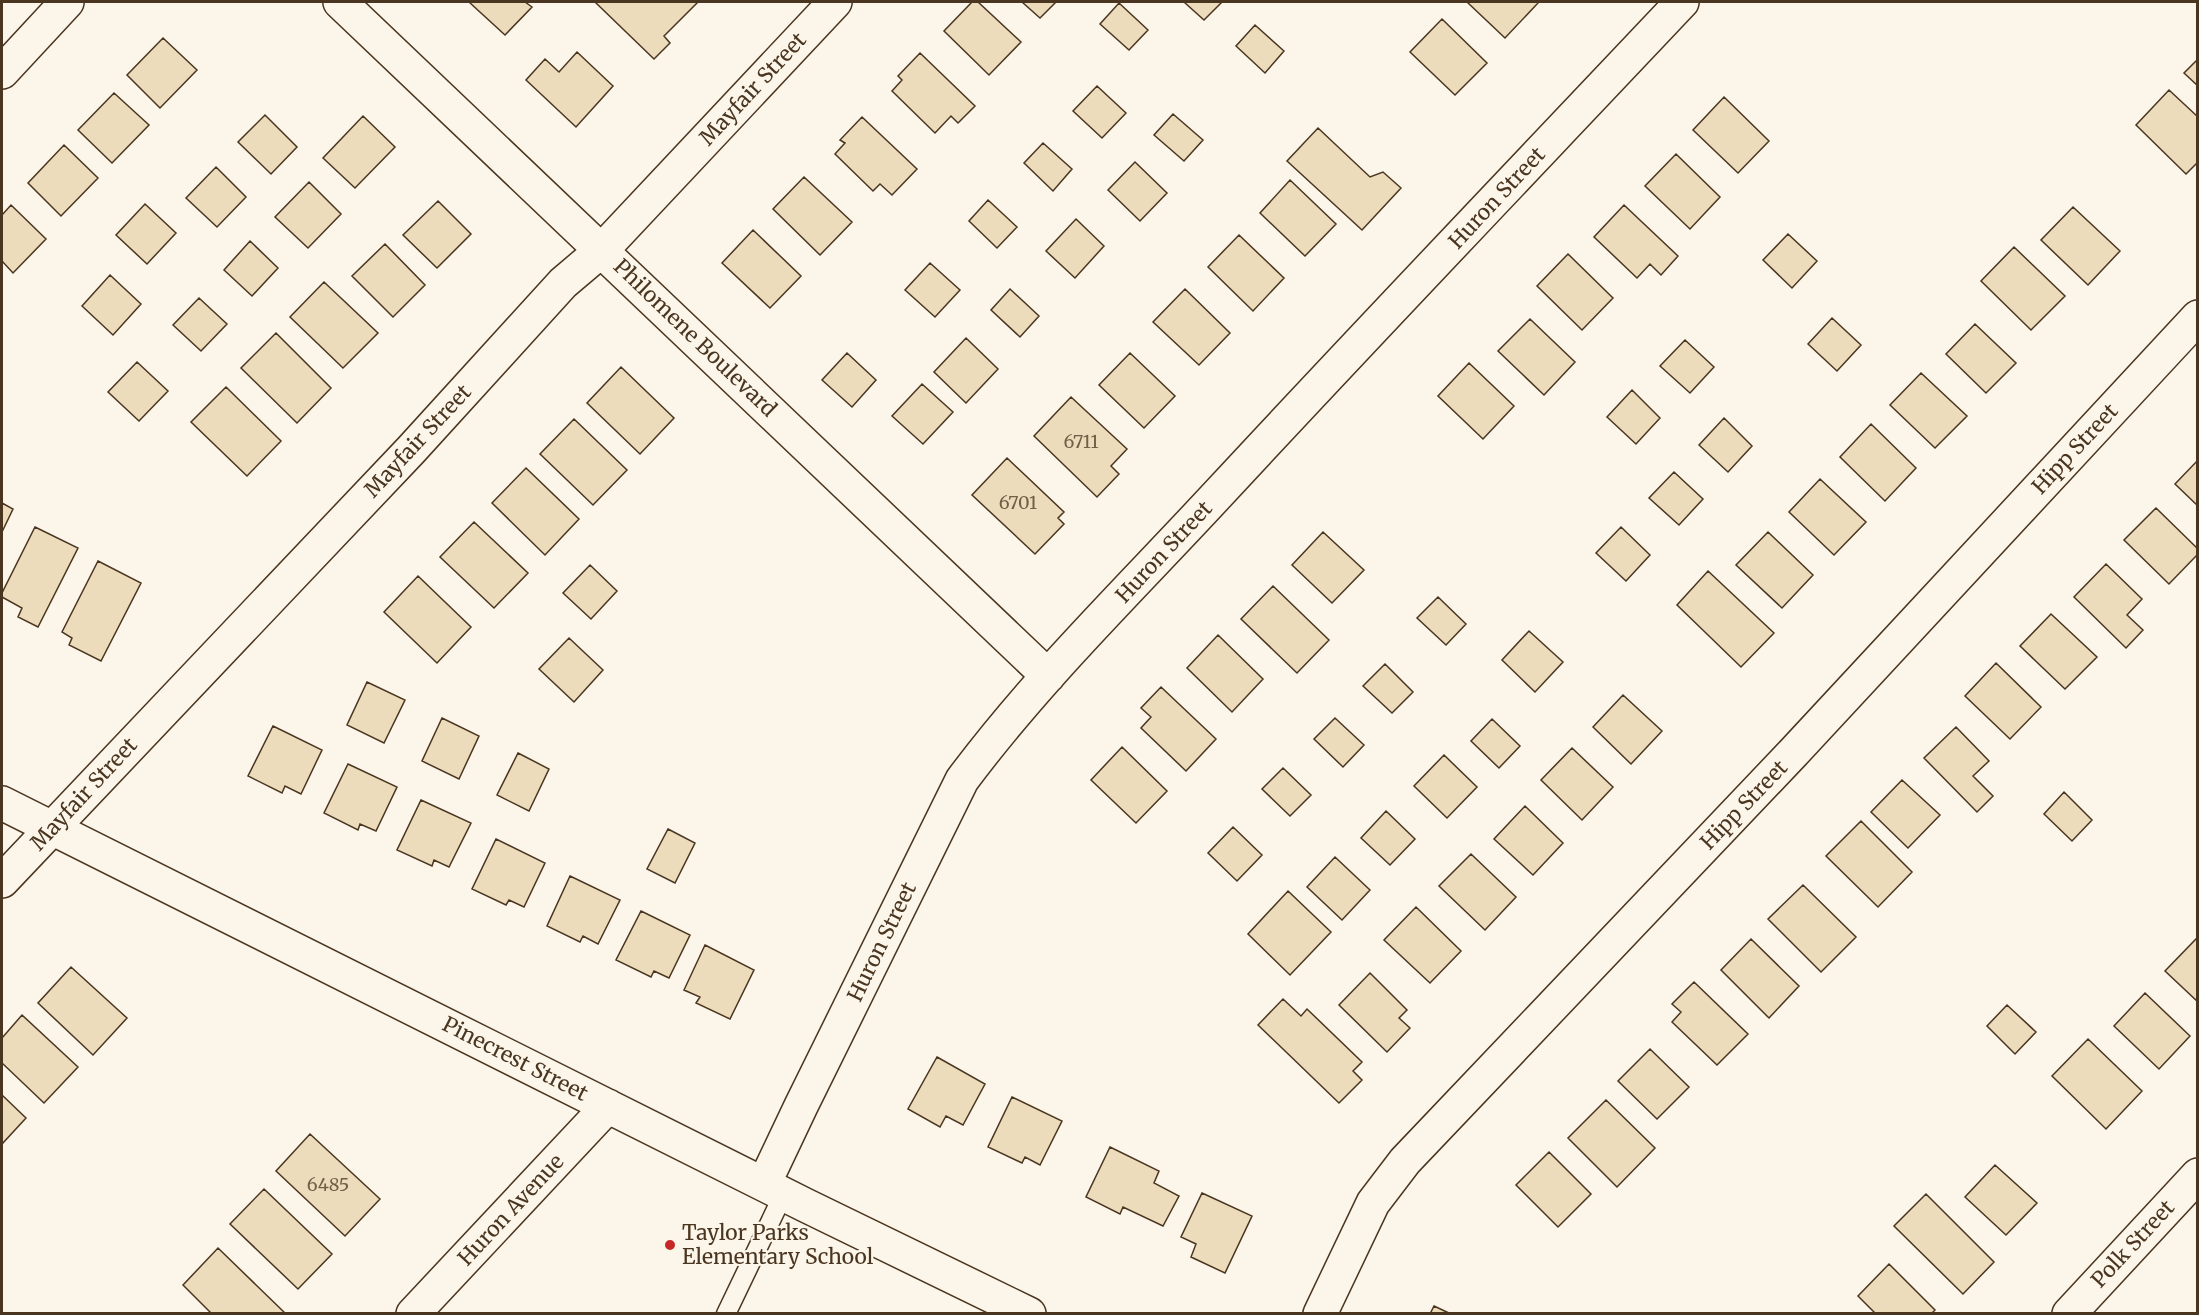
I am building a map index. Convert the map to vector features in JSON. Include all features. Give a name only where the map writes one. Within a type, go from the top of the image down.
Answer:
[{"type":"street","points":[[2,72],[67,2]]},
{"type":"street","name":"Philomene Boulevard","points":[[340,2],[1048,676]]},
{"type":"street","name":"Mayfair Street","points":[[2,881],[411,450],[563,283],[602,250],[835,2]]},
{"type":"street","name":"Huron Street","points":[[774,1189],[806,1095],[962,780],[987,747],[1048,676],[1682,2]]},
{"type":"street","name":"Hipp Street","points":[[1320,1314],[1373,1203],[1405,1161],[1793,753],[2198,317]]},
{"type":"street","name":"Pinecrest Street","points":[[2,803],[805,1205],[1029,1314]]},
{"type":"street","name":"Huron Avenue","points":[[413,1314],[608,1106]]},
{"type":"street","name":"Polk Street","points":[[2069,1314],[2198,1175]]},
{"type":"lane","points":[[726,1314],[774,1189]]},
{"type":"building","points":[[469,2],[525,2],[532,7],[505,35]]},
{"type":"building","points":[[595,2],[698,2],[664,36],[670,43],[654,59]]},
{"type":"building","points":[[972,2],[978,2],[1021,42],[989,75],[944,31]]},
{"type":"building","points":[[1022,2],[1056,2],[1040,18]]},
{"type":"building","points":[[1184,2],[1222,2],[1204,20]]},
{"type":"building","points":[[1467,2],[1536,2],[1538,3],[1505,38]]},
{"type":"building","points":[[1119,3],[1148,30],[1129,50],[1100,24]]},
{"type":"building","points":[[1442,19],[1487,63],[1455,95],[1410,52]]},
{"type":"building","points":[[1255,25],[1284,51],[1265,73],[1236,46]]},
{"type":"building","points":[[163,38],[197,70],[160,108],[127,75]]},
{"type":"building","points":[[577,52],[613,86],[576,127],[526,80],[545,59],[559,72]]},
{"type":"building","points":[[920,53],[975,106],[958,123],[951,116],[935,133],[892,91],[902,80],[898,76]]},
{"type":"building","points":[[2198,59],[2198,86],[2184,73]]},
{"type":"building","points":[[1097,86],[1126,113],[1102,138],[1073,111]]},
{"type":"building","points":[[2169,90],[2198,117],[2198,162],[2186,174],[2136,125]]},
{"type":"building","points":[[114,93],[149,125],[112,163],[78,130]]},
{"type":"building","points":[[1724,97],[1769,141],[1738,173],[1693,130]]},
{"type":"building","points":[[1173,114],[1203,140],[1184,161],[1154,135]]},
{"type":"building","points":[[265,115],[297,147],[271,174],[238,142]]},
{"type":"building","points":[[363,116],[395,147],[355,188],[323,158]]},
{"type":"building","points":[[862,117],[917,169],[892,195],[880,184],[873,191],[835,154],[845,143],[840,140]]},
{"type":"building","points":[[1318,128],[1370,177],[1383,172],[1401,188],[1362,230],[1287,161]]},
{"type":"building","points":[[1043,143],[1072,169],[1053,191],[1024,163]]},
{"type":"building","points":[[64,145],[98,178],[61,216],[28,183]]},
{"type":"building","points":[[1676,154],[1720,197],[1690,229],[1645,186]]},
{"type":"building","points":[[1135,162],[1167,193],[1140,221],[1108,190]]},
{"type":"building","points":[[216,167],[246,197],[217,227],[186,198]]},
{"type":"building","points":[[804,177],[852,222],[820,255],[773,209]]},
{"type":"building","points":[[1290,180],[1336,224],[1305,256],[1260,213]]},
{"type":"building","points":[[309,182],[341,214],[308,248],[275,217]]},
{"type":"building","points":[[988,200],[1017,227],[997,248],[969,221]]},
{"type":"building","points":[[438,201],[471,234],[437,268],[403,235]]},
{"type":"building","points":[[145,204],[176,233],[147,264],[116,235]]},
{"type":"building","points":[[11,205],[46,239],[13,273],[2,261],[2,215]]},
{"type":"building","points":[[1624,205],[1678,256],[1661,275],[1650,264],[1637,278],[1594,237]]},
{"type":"building","points":[[2073,207],[2120,251],[2088,285],[2041,240]]},
{"type":"building","points":[[1076,219],[1104,246],[1075,278],[1046,251]]},
{"type":"building","points":[[753,230],[801,276],[770,308],[722,263]]},
{"type":"building","points":[[1788,234],[1817,261],[1792,288],[1763,260]]},
{"type":"building","points":[[1239,235],[1284,278],[1253,311],[1208,267]]},
{"type":"building","points":[[250,241],[278,268],[252,296],[224,270]]},
{"type":"building","points":[[385,244],[425,285],[393,317],[352,276]]},
{"type":"building","points":[[2014,247],[2065,296],[2031,330],[1981,281]]},
{"type":"building","points":[[1568,254],[1613,298],[1582,330],[1537,286]]},
{"type":"building","points":[[930,263],[960,290],[935,317],[905,290]]},
{"type":"building","points":[[110,275],[141,304],[113,335],[82,306]]},
{"type":"building","points":[[324,282],[378,333],[343,368],[290,317]]},
{"type":"building","points":[[1010,289],[1039,316],[1020,337],[991,310]]},
{"type":"building","points":[[1185,289],[1230,333],[1199,365],[1153,322]]},
{"type":"building","points":[[199,298],[227,324],[201,351],[173,325]]},
{"type":"building","points":[[1832,318],[1861,345],[1837,371],[1808,344]]},
{"type":"building","points":[[1530,319],[1575,362],[1544,395],[1498,351]]},
{"type":"building","points":[[1975,324],[2016,363],[1986,393],[1946,354]]},
{"type":"building","points":[[276,333],[331,388],[297,423],[241,368]]},
{"type":"building","points":[[966,338],[998,369],[966,403],[934,372]]},
{"type":"building","points":[[1685,340],[1714,367],[1690,393],[1660,366]]},
{"type":"building","points":[[847,353],[876,380],[852,407],[822,380]]},
{"type":"building","points":[[1130,353],[1175,396],[1144,428],[1099,385]]},
{"type":"building","points":[[137,362],[168,391],[139,421],[108,392]]},
{"type":"building","points":[[1469,363],[1514,406],[1483,439],[1438,396]]},
{"type":"building","points":[[621,367],[674,418],[640,454],[587,403]]},
{"type":"building","points":[[1921,373],[1967,416],[1935,448],[1890,405]]},
{"type":"building","points":[[922,384],[953,412],[923,444],[892,416]]},
{"type":"building","points":[[226,387],[281,441],[247,476],[191,422]]},
{"type":"building","points":[[1632,390],[1660,418],[1636,444],[1607,417]]},
{"type":"building","points":[[1071,397],[1127,449],[1111,466],[1119,474],[1097,497],[1034,436]]},
{"type":"building","points":[[1724,418],[1752,446],[1728,472],[1699,445]]},
{"type":"building","points":[[574,419],[627,470],[593,505],[540,454]]},
{"type":"building","points":[[1871,424],[1916,468],[1885,501],[1840,457]]},
{"type":"building","points":[[1007,458],[1064,512],[1058,518],[1064,524],[1035,554],[972,495]]},
{"type":"building","points":[[2198,460],[2198,506],[2175,484]]},
{"type":"building","points":[[526,468],[579,519],[545,555],[492,503]]},
{"type":"building","points":[[1674,472],[1703,499],[1679,525],[1649,498]]},
{"type":"building","points":[[1820,479],[1866,522],[1834,555],[1789,512]]},
{"type":"building","points":[[2,503],[13,509],[2,532]]},
{"type":"building","points":[[2156,508],[2198,549],[2198,554],[2169,584],[2124,540]]},
{"type":"building","points":[[474,522],[528,573],[494,608],[440,557]]},
{"type":"building","points":[[35,527],[78,548],[38,627],[18,617],[22,608],[2,597]]},
{"type":"building","points":[[1621,527],[1650,555],[1626,581],[1596,553]]},
{"type":"building","points":[[1323,532],[1364,570],[1332,603],[1292,565]]},
{"type":"building","points":[[1768,532],[1813,575],[1782,608],[1736,565]]},
{"type":"building","points":[[98,561],[141,583],[101,661],[69,645],[72,638],[62,632]]},
{"type":"building","points":[[2106,564],[2142,599],[2127,615],[2143,630],[2126,648],[2074,597]]},
{"type":"building","points":[[590,565],[617,591],[591,619],[563,593]]},
{"type":"building","points":[[1708,571],[1774,633],[1741,667],[1677,605]]},
{"type":"building","points":[[418,576],[471,627],[437,663],[384,612]]},
{"type":"building","points":[[1273,586],[1329,640],[1297,673],[1241,619]]},
{"type":"building","points":[[1438,597],[1466,624],[1446,645],[1417,618]]},
{"type":"building","points":[[2051,614],[2097,657],[2065,689],[2020,646]]},
{"type":"building","points":[[1529,631],[1563,662],[1535,692],[1502,660]]},
{"type":"building","points":[[1218,635],[1263,679],[1232,712],[1187,668]]},
{"type":"building","points":[[569,638],[603,670],[574,702],[539,669]]},
{"type":"building","points":[[1996,663],[2041,707],[2010,739],[1965,696]]},
{"type":"building","points":[[1385,664],[1413,692],[1392,713],[1363,686]]},
{"type":"building","points":[[367,682],[405,700],[384,743],[347,725]]},
{"type":"building","points":[[1161,687],[1216,739],[1186,771],[1141,728],[1151,717],[1141,708]]},
{"type":"building","points":[[1623,695],[1662,731],[1631,764],[1593,727]]},
{"type":"building","points":[[442,718],[479,736],[459,779],[422,761]]},
{"type":"building","points":[[1335,718],[1364,745],[1343,767],[1314,739]]},
{"type":"building","points":[[1492,719],[1520,746],[1499,768],[1471,741]]},
{"type":"building","points":[[273,726],[322,750],[301,794],[285,786],[282,793],[248,776]]},
{"type":"building","points":[[1956,727],[1989,761],[1973,776],[1993,796],[1977,812],[1924,758]]},
{"type":"building","points":[[1122,747],[1167,791],[1136,823],[1091,780]]},
{"type":"building","points":[[1572,748],[1613,787],[1582,820],[1541,780]]},
{"type":"building","points":[[518,753],[549,769],[529,811],[497,795]]},
{"type":"building","points":[[1444,755],[1477,787],[1447,818],[1414,786]]},
{"type":"building","points":[[348,764],[397,787],[376,831],[360,824],[358,830],[324,813]]},
{"type":"building","points":[[1283,768],[1311,795],[1290,816],[1262,789]]},
{"type":"building","points":[[1902,780],[1940,815],[1908,848],[1871,812]]},
{"type":"building","points":[[2064,792],[2092,820],[2072,841],[2044,814]]},
{"type":"building","points":[[421,800],[471,823],[449,867],[434,860],[432,866],[397,850]]},
{"type":"building","points":[[1525,806],[1563,843],[1533,875],[1494,839]]},
{"type":"building","points":[[1386,811],[1415,839],[1390,865],[1361,838]]},
{"type":"building","points":[[1861,821],[1912,872],[1878,907],[1826,856]]},
{"type":"building","points":[[1233,827],[1262,855],[1237,881],[1208,853]]},
{"type":"building","points":[[668,829],[695,843],[675,883],[647,869]]},
{"type":"building","points":[[496,839],[545,863],[524,907],[509,900],[506,905],[472,889]]},
{"type":"building","points":[[1471,854],[1516,897],[1485,930],[1439,886]]},
{"type":"building","points":[[1335,857],[1370,890],[1342,920],[1307,887]]},
{"type":"building","points":[[570,876],[620,900],[598,944],[583,936],[580,942],[547,926]]},
{"type":"building","points":[[1803,885],[1856,937],[1821,972],[1768,919]]},
{"type":"building","points":[[1288,891],[1331,932],[1290,975],[1248,934]]},
{"type":"building","points":[[1416,907],[1461,951],[1430,983],[1384,940]]},
{"type":"building","points":[[641,911],[690,935],[669,978],[654,971],[651,977],[616,960]]},
{"type":"building","points":[[1751,939],[1799,986],[1769,1018],[1721,970]]},
{"type":"building","points":[[2196,939],[2198,940],[2198,1002],[2165,971]]},
{"type":"building","points":[[705,945],[754,970],[730,1019],[696,1003],[700,997],[684,990]]},
{"type":"building","points":[[71,967],[127,1018],[93,1055],[38,1003]]},
{"type":"building","points":[[1370,973],[1407,1010],[1399,1018],[1410,1028],[1387,1052],[1339,1005]]},
{"type":"building","points":[[1694,982],[1748,1034],[1717,1065],[1672,1022],[1681,1012],[1672,1004]]},
{"type":"building","points":[[2145,993],[2190,1036],[2159,1069],[2114,1026]]},
{"type":"building","points":[[1283,999],[1301,1016],[1307,1009],[1362,1062],[1353,1071],[1362,1080],[1339,1103],[1258,1025]]},
{"type":"building","points":[[2007,1005],[2036,1032],[2015,1054],[1987,1026]]},
{"type":"building","points":[[22,1015],[78,1067],[44,1103],[2,1063],[2,1038]]},
{"type":"building","points":[[2088,1039],[2142,1091],[2106,1129],[2052,1076]]},
{"type":"building","points":[[1650,1049],[1689,1087],[1657,1119],[1618,1081]]},
{"type":"building","points":[[937,1057],[985,1084],[963,1125],[946,1116],[940,1127],[908,1109]]},
{"type":"building","points":[[2,1095],[26,1118],[2,1144]]},
{"type":"building","points":[[1012,1097],[1062,1121],[1040,1165],[1025,1157],[1022,1163],[988,1147]]},
{"type":"building","points":[[1606,1100],[1655,1148],[1617,1187],[1568,1138]]},
{"type":"building","points":[[310,1134],[380,1199],[345,1236],[276,1171]]},
{"type":"building","points":[[1110,1147],[1159,1171],[1154,1183],[1179,1196],[1163,1226],[1123,1207],[1120,1214],[1086,1197]]},
{"type":"building","points":[[1549,1152],[1591,1194],[1558,1227],[1516,1185]]},
{"type":"building","points":[[1995,1165],[2037,1203],[2006,1235],[1965,1197]]},
{"type":"building","points":[[264,1189],[332,1254],[298,1289],[230,1224]]},
{"type":"building","points":[[1202,1193],[1252,1216],[1225,1273],[1191,1257],[1196,1244],[1181,1237]]},
{"type":"building","points":[[1926,1194],[1994,1262],[1963,1294],[1894,1226]]},
{"type":"building","points":[[218,1248],[286,1314],[212,1314],[183,1285]]},
{"type":"building","points":[[1889,1264],[1935,1310],[1931,1314],[1876,1314],[1858,1296]]},
{"type":"building","points":[[1434,1306],[1451,1314],[1430,1314]]},
{"type":"place","name":"Taylor Parks Elementary School","points":[[670,1245]]}]
